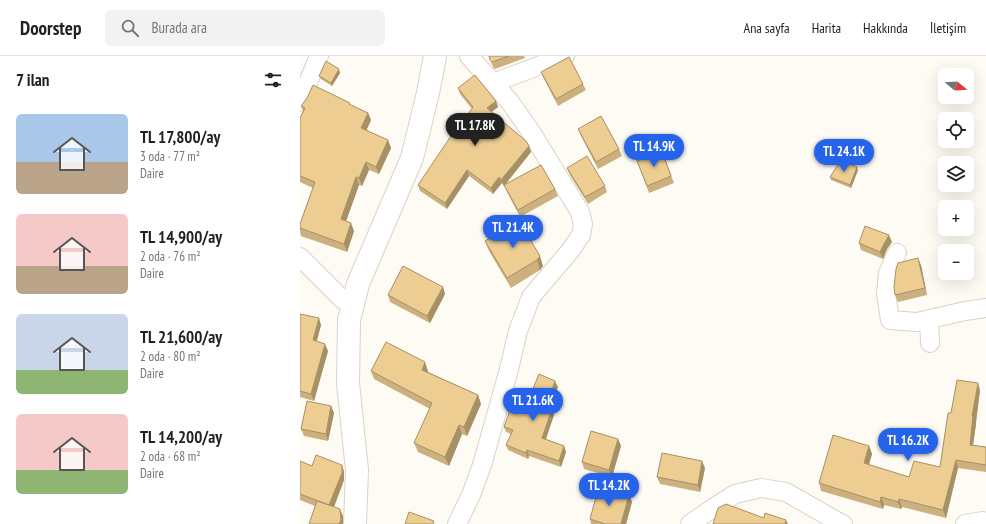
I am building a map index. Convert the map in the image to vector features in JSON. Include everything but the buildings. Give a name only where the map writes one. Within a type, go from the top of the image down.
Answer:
[{"type":"street","points":[[300,102],[319,56]]},
{"type":"street","points":[[355,524],[357,470],[348,383],[349,320],[358,284],[412,158],[428,93],[435,56]]},
{"type":"street","points":[[457,524],[482,465],[508,373],[518,331],[531,297],[570,251],[581,235],[583,224],[580,212],[533,135],[510,102],[469,56]]},
{"type":"street","points":[[493,83],[564,56]]},
{"type":"street","points":[[897,253],[888,273],[886,294],[890,320],[917,322],[986,308]]},
{"type":"street","points":[[300,257],[342,299],[352,306]]},
{"type":"street","points":[[929,319],[930,343]]},
{"type":"street","points":[[690,524],[735,494],[761,488],[786,492],[843,524]]},
{"type":"street","points":[[965,524],[983,521],[986,522]]}]
